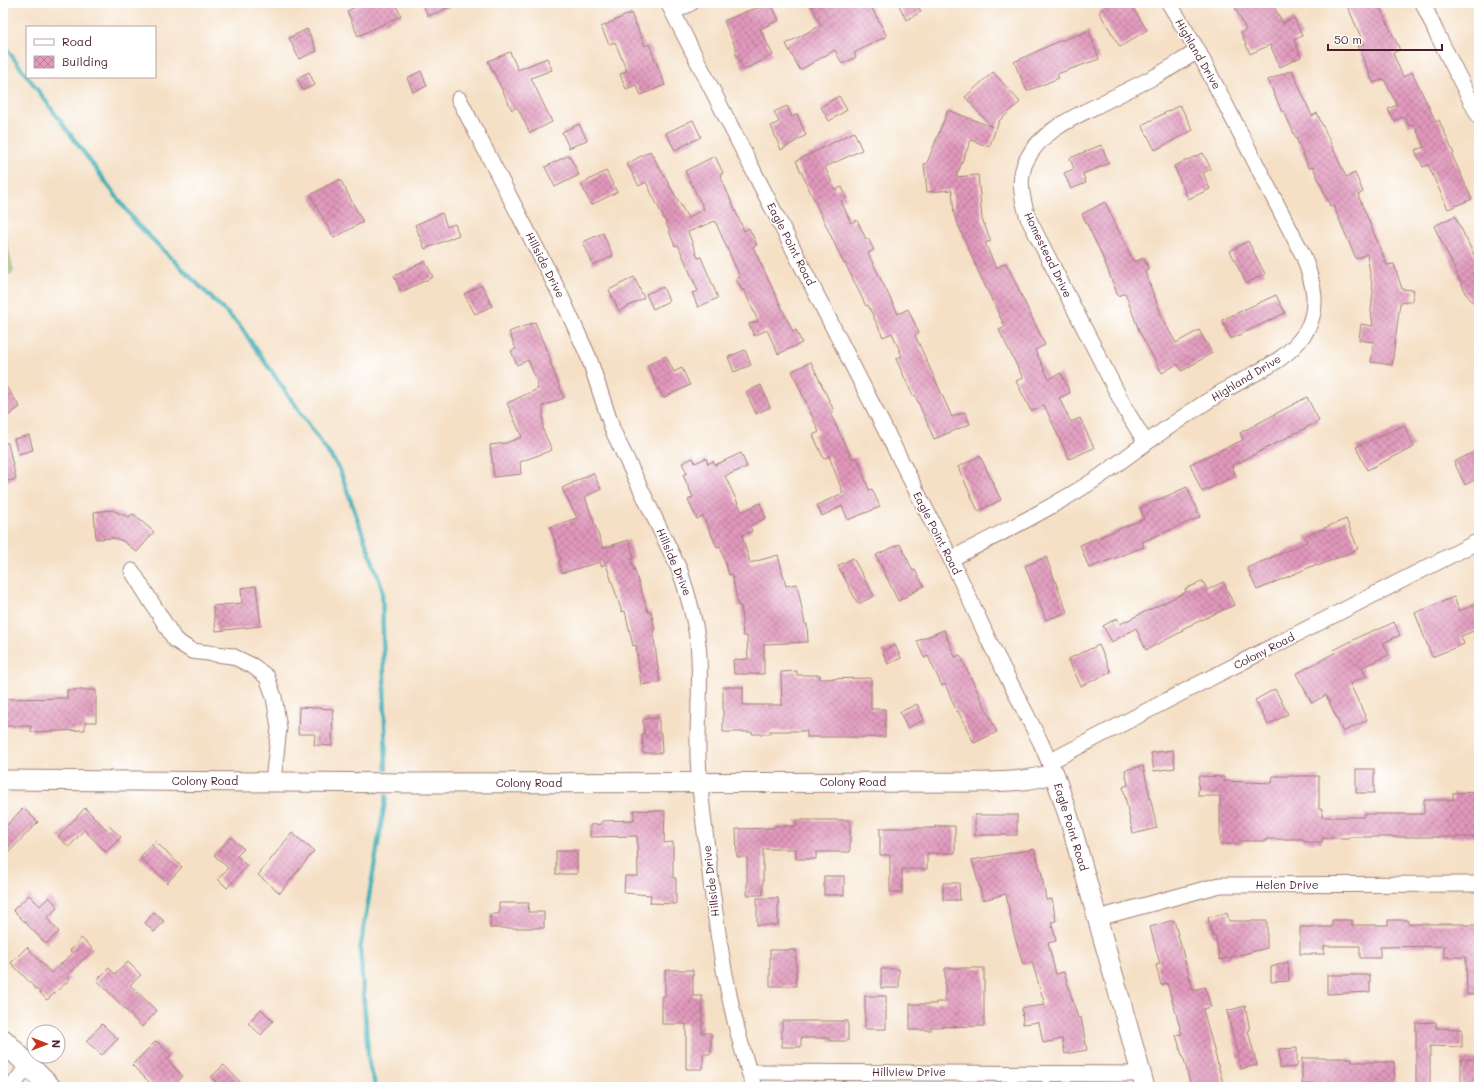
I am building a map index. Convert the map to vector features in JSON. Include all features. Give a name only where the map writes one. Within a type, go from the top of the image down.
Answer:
[{"type":"main road","points":[[3,1040],[50,1087]]},
{"type":"street","points":[[670,8],[691,3]]},
{"type":"street","name":"Highland Drive","points":[[951,559],[1062,500],[1100,476],[1222,392],[1273,364],[1291,350],[1305,333],[1310,323],[1314,311],[1314,288],[1303,255],[1198,51],[1169,3]]},
{"type":"street","points":[[1424,3],[1436,32],[1479,117]]},
{"type":"street","name":"Eagle Point Road","points":[[670,8],[951,559],[989,641],[1041,743],[1069,818],[1144,1080]]},
{"type":"street","name":"Homestead Drive","points":[[1146,443],[1127,412],[1028,218],[1022,196],[1022,174],[1027,159],[1033,150],[1048,134],[1066,121],[1159,74],[1198,51]]},
{"type":"street","name":"Hillside Drive","points":[[459,99],[563,302],[589,358],[613,430],[680,571],[688,592],[698,645],[698,756],[714,912],[723,970],[733,1015],[754,1087]]},
{"type":"street","name":"Colony Road","points":[[3,780],[414,783],[700,783],[988,782],[1023,780],[1044,776],[1051,767],[1182,692],[1479,541]]},
{"type":"street","points":[[132,571],[175,640],[192,651],[232,656],[253,666],[267,677],[274,697],[279,728],[273,781]]},
{"type":"street","name":"Helen Drive","points":[[1098,918],[1220,885],[1479,884]]},
{"type":"street","points":[[12,1087],[28,1065]]},
{"type":"street","name":"Hillview Drive","points":[[749,1072],[1046,1080],[1144,1080]]},
{"type":"green space","points":[[3,226],[13,272],[3,277]]},
{"type":"building","points":[[365,3],[395,3],[401,16],[358,36],[347,11]]},
{"type":"building","points":[[422,3],[460,3],[428,16]]},
{"type":"building","points":[[771,3],[779,20],[760,29],[773,55],[744,70],[735,52],[737,51],[724,21]]},
{"type":"building","points":[[810,3],[869,3],[887,36],[854,53],[856,57],[842,64],[835,50],[800,70],[786,44],[821,25]]},
{"type":"building","points":[[898,3],[917,3],[921,12],[906,20]]},
{"type":"building","points":[[1103,3],[1130,3],[1147,30],[1120,47],[1099,12],[1106,7]]},
{"type":"building","points":[[1233,3],[1272,3],[1283,23],[1294,18],[1302,36],[1294,40],[1301,57],[1280,67],[1270,45],[1250,54],[1241,33],[1246,30]]},
{"type":"building","points":[[1346,3],[1378,3],[1400,50],[1393,53],[1403,77],[1412,72],[1436,122],[1439,120],[1454,154],[1452,155],[1472,199],[1448,209],[1428,165],[1423,167],[1415,150],[1424,147],[1414,124],[1409,126],[1404,116],[1394,121],[1388,109],[1397,105],[1384,79],[1373,83],[1358,46],[1364,44]]},
{"type":"building","points":[[631,13],[645,46],[649,44],[665,85],[641,95],[636,85],[626,89],[620,74],[627,71],[615,42],[609,44],[601,27]]},
{"type":"building","points":[[307,29],[317,51],[299,59],[289,38]]},
{"type":"building","points":[[1089,31],[1099,59],[1057,74],[1059,78],[1027,91],[1014,62],[1057,42]]},
{"type":"building","points":[[510,52],[518,70],[547,58],[552,70],[531,78],[552,122],[530,133],[517,107],[512,110],[488,61]]},
{"type":"building","points":[[1292,70],[1312,116],[1317,113],[1346,177],[1355,173],[1363,192],[1358,195],[1387,265],[1394,264],[1402,289],[1414,290],[1412,301],[1400,303],[1392,365],[1371,362],[1374,342],[1359,340],[1361,324],[1373,326],[1371,311],[1373,292],[1367,254],[1356,259],[1333,205],[1330,206],[1313,167],[1309,168],[1284,111],[1282,112],[1268,80]]},
{"type":"building","points":[[421,71],[427,86],[413,92],[407,78]]},
{"type":"building","points":[[309,72],[315,85],[303,90],[297,78]]},
{"type":"building","points":[[993,72],[1020,102],[999,121],[989,147],[971,140],[956,177],[978,175],[982,219],[991,241],[985,243],[996,268],[1006,263],[1045,345],[1035,350],[1049,379],[1061,373],[1070,393],[1059,398],[1071,422],[1080,418],[1094,448],[1069,459],[1044,405],[1031,411],[1016,381],[1023,378],[999,330],[1005,327],[979,273],[954,215],[952,190],[927,192],[924,164],[927,163],[948,110],[992,127],[965,97]]},
{"type":"building","points":[[839,96],[847,110],[829,121],[821,107]]},
{"type":"building","points":[[1180,105],[1193,130],[1155,150],[1142,125]]},
{"type":"building","points":[[787,106],[792,117],[797,114],[806,135],[781,150],[771,126],[779,122],[774,112]]},
{"type":"building","points":[[693,120],[701,137],[675,150],[666,133]]},
{"type":"building","points":[[579,124],[587,140],[569,148],[562,132]]},
{"type":"building","points":[[854,132],[862,150],[825,167],[835,190],[842,187],[847,198],[841,201],[851,223],[857,220],[866,239],[868,238],[874,250],[868,253],[898,314],[908,309],[919,333],[915,335],[952,417],[965,412],[970,424],[934,439],[915,395],[913,396],[896,359],[902,356],[892,333],[883,337],[868,305],[866,306],[845,263],[844,264],[796,161]]},
{"type":"building","points":[[1101,145],[1109,163],[1083,174],[1086,183],[1071,189],[1064,173],[1074,169],[1070,158]]},
{"type":"building","points":[[650,151],[688,218],[704,209],[685,171],[715,156],[723,173],[720,175],[744,231],[749,228],[757,245],[753,247],[793,332],[796,330],[802,343],[778,354],[767,330],[754,336],[749,324],[758,321],[744,290],[742,290],[736,279],[740,277],[715,221],[688,232],[698,258],[701,257],[718,298],[698,307],[692,293],[698,291],[678,245],[675,246],[670,231],[646,182],[639,186],[627,164]]},
{"type":"building","points":[[1203,153],[1211,169],[1203,173],[1210,189],[1188,199],[1174,166]]},
{"type":"building","points":[[569,155],[579,175],[555,187],[545,167]]},
{"type":"building","points":[[606,171],[617,192],[591,205],[581,184]]},
{"type":"building","points":[[340,179],[363,222],[334,238],[310,195]]},
{"type":"building","points":[[1105,202],[1134,262],[1144,258],[1149,270],[1145,272],[1164,322],[1176,343],[1199,330],[1212,353],[1182,371],[1177,364],[1162,373],[1140,333],[1125,293],[1118,296],[1101,253],[1082,214]]},
{"type":"building","points":[[442,213],[447,227],[455,224],[459,235],[425,249],[415,225]]},
{"type":"building","points":[[1455,216],[1479,265],[1479,309],[1464,292],[1465,291],[1434,226]]},
{"type":"building","points":[[603,233],[613,256],[593,265],[583,242]]},
{"type":"building","points":[[1248,241],[1265,274],[1246,283],[1230,251]]},
{"type":"building","points":[[425,261],[433,277],[401,292],[394,276]]},
{"type":"building","points":[[634,277],[644,298],[619,311],[609,290]]},
{"type":"building","points":[[482,285],[492,306],[475,314],[464,294]]},
{"type":"building","points":[[663,287],[669,301],[653,309],[646,294]]},
{"type":"building","points":[[1276,295],[1285,313],[1231,339],[1222,320]]},
{"type":"building","points":[[535,322],[564,398],[543,406],[543,430],[552,450],[520,462],[521,474],[494,477],[490,445],[506,443],[522,437],[507,403],[538,389],[536,385],[538,384],[528,360],[517,365],[511,351],[516,349],[509,332]]},
{"type":"building","points":[[745,350],[751,365],[734,372],[728,357]]},
{"type":"building","points":[[666,356],[674,372],[682,368],[690,385],[663,398],[647,365]]},
{"type":"building","points":[[811,362],[834,411],[830,413],[852,459],[857,457],[869,490],[872,489],[880,507],[848,520],[842,506],[822,516],[817,505],[843,493],[829,456],[824,459],[813,435],[819,432],[792,371]]},
{"type":"building","points":[[3,382],[20,407],[3,419]]},
{"type":"building","points":[[761,385],[770,407],[756,414],[746,392]]},
{"type":"building","points":[[1307,397],[1319,421],[1232,466],[1236,476],[1202,492],[1190,464],[1243,440],[1240,433]]},
{"type":"building","points":[[1404,425],[1414,447],[1367,470],[1356,447]]},
{"type":"building","points":[[29,435],[33,450],[18,454],[14,439]]},
{"type":"building","points":[[3,443],[8,443],[16,479],[3,482]]},
{"type":"building","points":[[1479,449],[1479,478],[1465,485],[1454,462]]},
{"type":"building","points":[[741,453],[747,467],[725,476],[742,512],[760,503],[766,518],[750,526],[752,531],[742,535],[750,563],[778,555],[786,586],[797,584],[805,624],[807,624],[808,642],[764,644],[764,674],[734,674],[733,660],[748,659],[747,636],[743,636],[741,606],[738,606],[732,574],[729,575],[720,546],[717,547],[703,516],[697,519],[688,500],[693,497],[683,475],[687,473],[682,463],[693,458],[695,463],[706,458],[708,464],[713,461],[715,465]]},
{"type":"building","points":[[980,456],[1001,500],[978,511],[958,467]]},
{"type":"building","points":[[593,473],[601,489],[585,497],[603,548],[629,540],[634,558],[631,559],[648,612],[651,611],[655,631],[653,631],[660,682],[641,685],[636,645],[633,646],[625,611],[622,612],[606,564],[601,566],[600,562],[562,573],[559,560],[561,560],[550,527],[577,518],[562,488]]},
{"type":"building","points":[[1187,487],[1200,517],[1142,542],[1144,547],[1089,568],[1080,545],[1144,519],[1140,508]]},
{"type":"building","points":[[112,510],[128,517],[133,514],[154,532],[137,552],[123,541],[114,538],[96,539],[94,512]]},
{"type":"building","points":[[1346,519],[1358,549],[1318,566],[1317,564],[1257,590],[1247,568],[1307,542],[1305,536]]},
{"type":"building","points":[[900,544],[913,571],[915,570],[924,586],[898,601],[876,555]]},
{"type":"building","points":[[1046,557],[1067,612],[1046,620],[1025,566]]},
{"type":"building","points":[[853,558],[874,596],[858,604],[838,566]]},
{"type":"building","points":[[1203,581],[1207,590],[1223,582],[1234,605],[1182,629],[1183,631],[1146,650],[1136,628],[1112,642],[1103,626],[1117,618],[1120,624],[1186,592],[1185,589]]},
{"type":"building","points":[[256,586],[261,626],[216,631],[213,606],[242,603],[241,588]]},
{"type":"building","points":[[1454,597],[1459,611],[1479,603],[1479,629],[1461,636],[1464,644],[1432,657],[1415,613]]},
{"type":"building","points":[[1394,622],[1400,635],[1383,643],[1389,655],[1362,667],[1366,676],[1350,684],[1367,720],[1343,732],[1326,695],[1312,703],[1296,674],[1336,652],[1334,650],[1363,635]]},
{"type":"building","points":[[944,630],[955,657],[960,655],[997,732],[974,743],[958,711],[957,712],[945,684],[942,686],[928,656],[924,658],[917,641]]},
{"type":"building","points":[[895,645],[901,658],[888,664],[882,651]]},
{"type":"building","points":[[1099,645],[1111,672],[1081,686],[1068,659]]},
{"type":"building","points":[[797,671],[797,675],[820,675],[820,679],[871,678],[871,709],[885,709],[885,737],[807,737],[807,731],[770,731],[770,734],[752,734],[752,732],[723,732],[723,687],[743,687],[743,705],[782,705],[781,672]]},
{"type":"building","points":[[1275,689],[1288,714],[1268,725],[1255,700]]},
{"type":"building","points":[[67,690],[96,690],[96,722],[85,722],[85,730],[31,732],[31,726],[3,726],[3,699],[67,698]]},
{"type":"building","points":[[917,704],[924,720],[907,728],[900,712]]},
{"type":"building","points":[[299,707],[333,709],[332,746],[314,745],[315,734],[298,734]]},
{"type":"building","points":[[659,718],[659,733],[661,733],[662,753],[643,753],[643,719]]},
{"type":"building","points":[[1173,750],[1175,768],[1154,771],[1151,753]]},
{"type":"building","points":[[1143,766],[1157,828],[1133,834],[1123,787],[1128,785],[1125,770]]},
{"type":"building","points":[[1356,769],[1374,769],[1374,793],[1356,793]]},
{"type":"building","points":[[1199,776],[1224,777],[1224,781],[1272,783],[1273,776],[1319,776],[1319,809],[1322,809],[1322,817],[1364,817],[1364,814],[1424,814],[1424,800],[1453,800],[1453,793],[1479,792],[1479,837],[1350,837],[1322,838],[1322,842],[1304,842],[1304,839],[1266,839],[1266,841],[1241,841],[1241,844],[1220,844],[1220,796],[1198,796]]},
{"type":"building","points":[[23,808],[38,822],[3,858],[3,829]]},
{"type":"building","points":[[85,808],[106,829],[109,826],[121,837],[106,852],[84,830],[69,847],[58,837]]},
{"type":"building","points":[[634,810],[665,811],[664,843],[673,842],[673,878],[676,878],[676,904],[650,903],[651,895],[624,893],[625,876],[638,876],[637,836],[590,837],[590,825],[602,824],[602,821],[634,820]]},
{"type":"building","points":[[975,815],[1017,815],[1017,835],[975,835]]},
{"type":"building","points":[[796,820],[850,820],[850,852],[816,852],[816,859],[796,859],[796,849],[763,849],[763,895],[747,895],[747,857],[737,857],[736,829],[796,826]]},
{"type":"building","points":[[935,826],[955,826],[955,853],[927,853],[927,869],[902,869],[902,892],[890,892],[890,855],[880,855],[880,828],[935,828]]},
{"type":"building","points":[[292,833],[314,851],[280,893],[258,875]]},
{"type":"building","points":[[231,837],[244,849],[237,856],[247,866],[227,888],[218,879],[228,868],[214,855]]},
{"type":"building","points":[[155,841],[182,867],[167,883],[140,857]]},
{"type":"building","points":[[1034,849],[1041,871],[1046,900],[1052,899],[1056,921],[1051,922],[1056,941],[1048,943],[1056,974],[1064,972],[1078,1018],[1081,1017],[1087,1050],[1065,1054],[1062,1039],[1043,1043],[1039,1022],[1023,1024],[1022,1008],[1045,1005],[1032,962],[1023,965],[1013,930],[1006,894],[983,900],[972,860]]},
{"type":"building","points":[[556,851],[577,851],[577,874],[556,874]]},
{"type":"building","points":[[824,876],[844,876],[844,895],[824,895]]},
{"type":"building","points":[[943,883],[959,883],[960,900],[943,900]]},
{"type":"building","points":[[29,895],[40,906],[49,897],[58,907],[47,918],[59,932],[46,944],[13,910]]},
{"type":"building","points":[[757,898],[778,898],[778,925],[757,925]]},
{"type":"building","points":[[499,903],[529,903],[528,912],[544,912],[544,928],[490,928],[490,914],[499,914]]},
{"type":"building","points":[[154,912],[164,921],[154,932],[145,923]]},
{"type":"building","points":[[1227,913],[1229,921],[1267,921],[1267,948],[1220,960],[1215,936],[1213,937],[1208,918]]},
{"type":"building","points":[[1174,920],[1193,990],[1205,987],[1211,1007],[1203,1009],[1224,1087],[1191,1087],[1176,1035],[1182,1034],[1167,983],[1161,985],[1156,965],[1160,964],[1150,927]]},
{"type":"building","points":[[1332,920],[1352,920],[1352,925],[1388,925],[1388,920],[1408,920],[1408,924],[1479,925],[1479,994],[1467,995],[1466,957],[1444,957],[1444,946],[1380,947],[1380,958],[1360,958],[1360,946],[1324,946],[1324,954],[1300,954],[1300,927],[1332,927]]},
{"type":"building","points":[[81,938],[93,949],[67,977],[70,979],[47,1000],[11,963],[27,947],[51,973],[73,953],[70,951]]},
{"type":"building","points":[[770,950],[796,950],[796,986],[770,986]]},
{"type":"building","points":[[128,962],[141,975],[130,985],[157,1011],[142,1027],[97,980],[109,968],[115,974]]},
{"type":"building","points":[[1288,962],[1289,981],[1271,982],[1271,967]]},
{"type":"building","points":[[945,968],[984,968],[984,1026],[931,1027],[931,1030],[910,1030],[910,1004],[936,1004],[936,1002],[945,1002]]},
{"type":"building","points":[[881,969],[899,969],[899,988],[881,988]]},
{"type":"building","points":[[665,970],[693,970],[693,996],[702,996],[702,1033],[711,1033],[711,1054],[703,1054],[703,1069],[686,1069],[686,1024],[662,1024],[662,996],[665,996]]},
{"type":"building","points":[[1327,975],[1370,975],[1370,992],[1327,994]]},
{"type":"building","points":[[865,996],[886,996],[886,1029],[865,1029]]},
{"type":"building","points":[[1245,1006],[1250,1030],[1248,1031],[1257,1065],[1241,1069],[1227,1011]]},
{"type":"building","points":[[261,1009],[273,1021],[261,1035],[248,1023]]},
{"type":"building","points":[[782,1021],[848,1021],[848,1041],[829,1041],[829,1038],[801,1038],[801,1047],[782,1047]]},
{"type":"building","points":[[1436,1022],[1436,1028],[1462,1029],[1462,1047],[1430,1046],[1430,1087],[1416,1087],[1416,1023]]},
{"type":"building","points":[[102,1024],[118,1039],[102,1055],[86,1041]]},
{"type":"building","points":[[156,1041],[171,1055],[167,1060],[183,1076],[173,1087],[154,1087],[132,1065]]},
{"type":"building","points":[[1297,1048],[1297,1067],[1280,1068],[1279,1049]]},
{"type":"building","points":[[1302,1058],[1352,1058],[1352,1062],[1394,1062],[1395,1086],[1302,1084]]},
{"type":"building","points":[[1461,1059],[1479,1059],[1479,1085],[1461,1085]]},
{"type":"building","points":[[224,1065],[245,1087],[220,1087],[211,1077]]},
{"type":"waterway","points":[[3,44],[26,75]]},
{"type":"waterway","points":[[29,78],[136,223],[240,326],[339,468],[382,588],[386,769]]},
{"type":"waterway","points":[[376,1087],[369,1065],[360,950],[386,796]]}]
